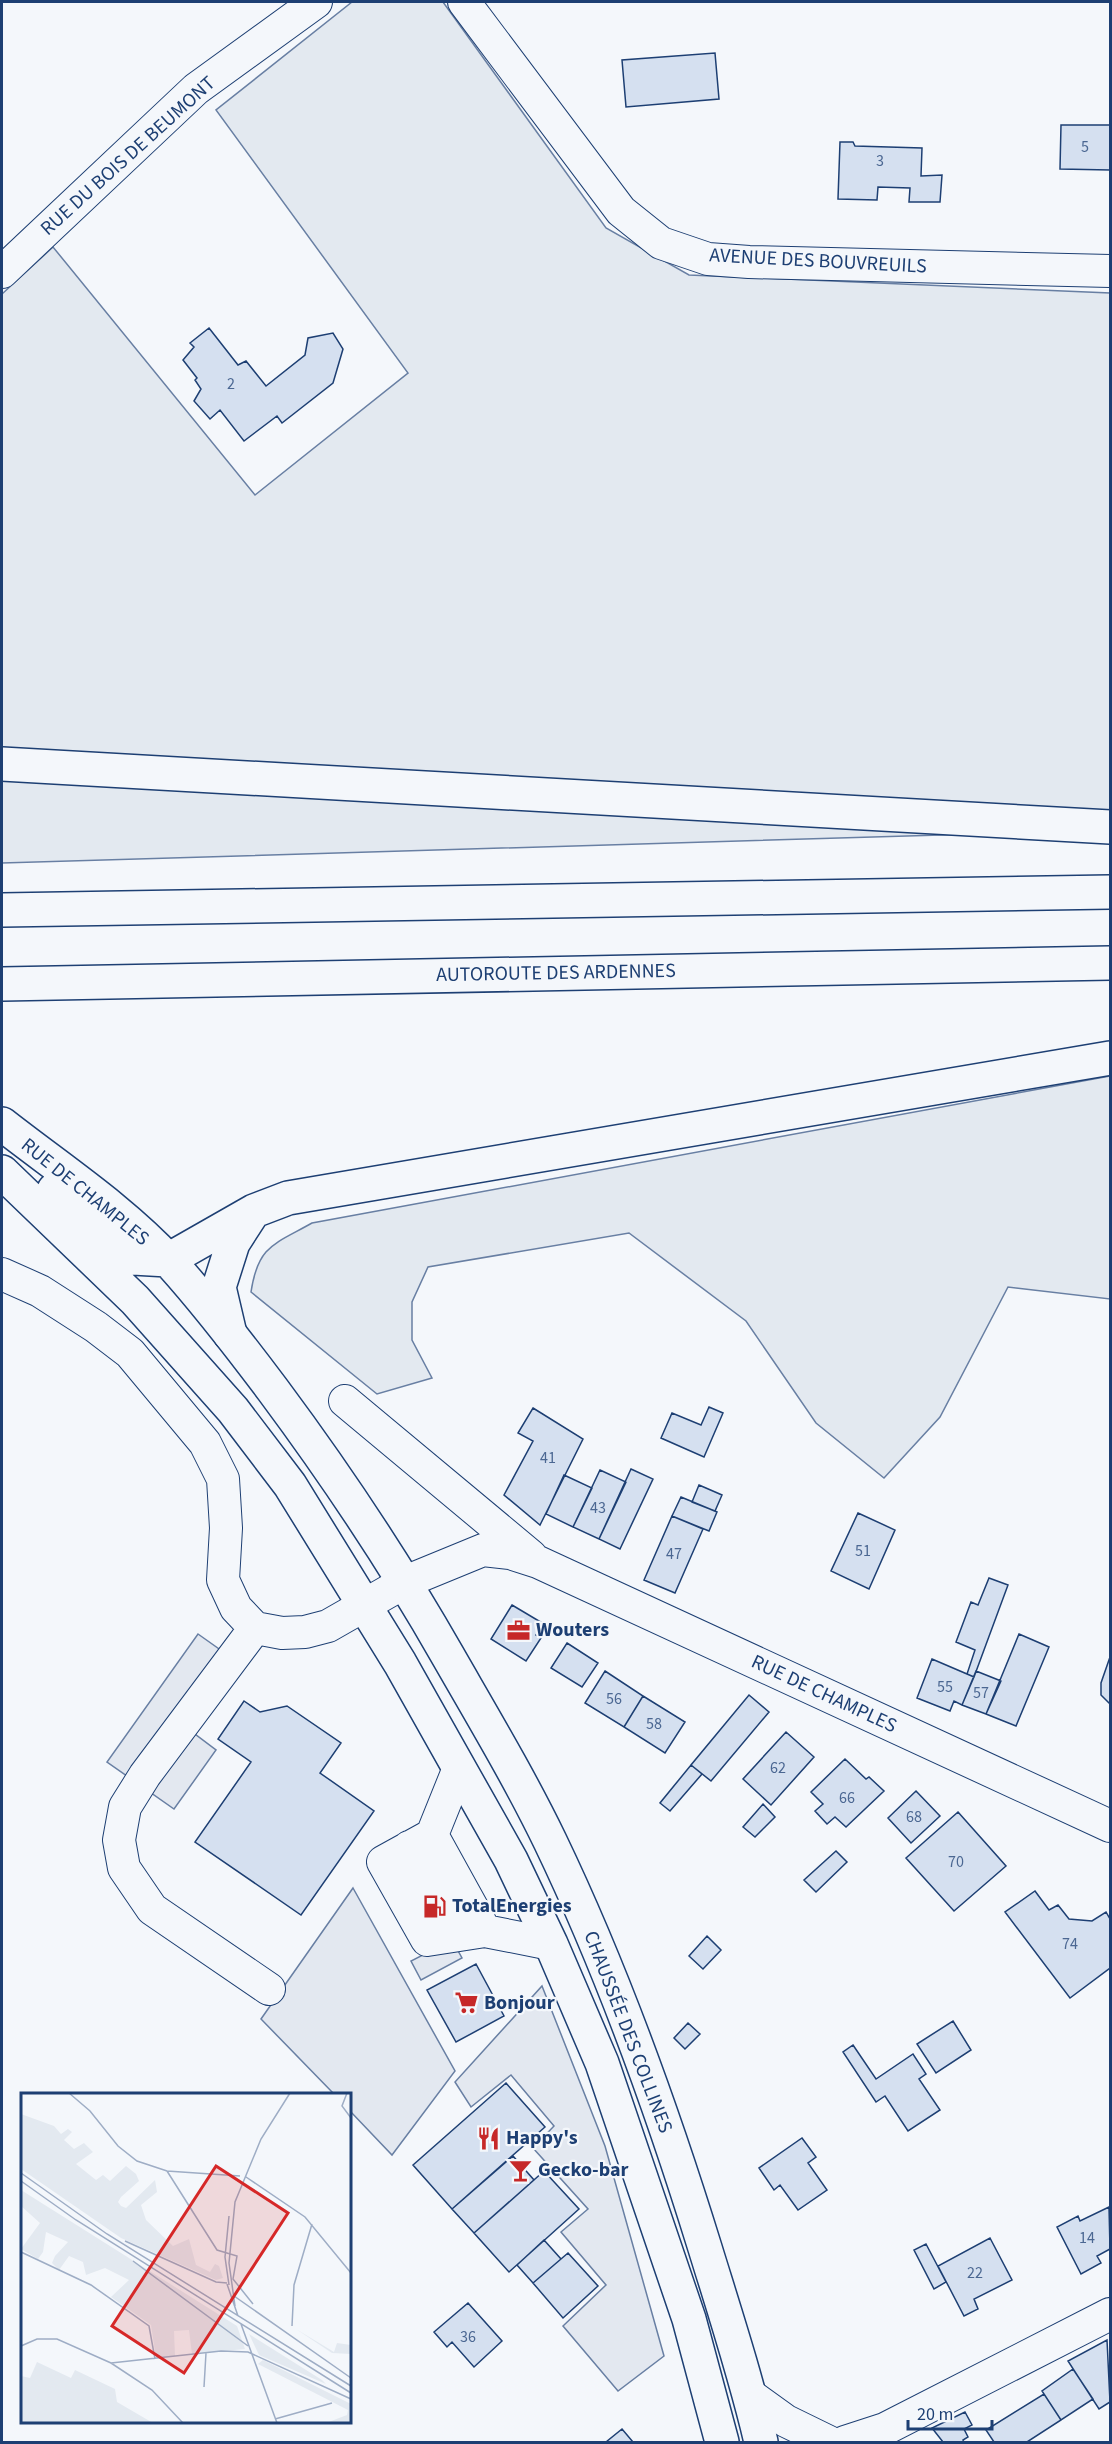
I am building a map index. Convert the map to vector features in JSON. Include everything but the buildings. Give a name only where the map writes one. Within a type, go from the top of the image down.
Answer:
[{"type":"main road","points":[[2,764],[1110,827]]},
{"type":"main road","points":[[2,910],[1110,892]]},
{"type":"main road","name":"AUTOROUTE DES ARDENNES","points":[[2,984],[1110,963]]},
{"type":"main road","points":[[2,1168],[74,1206],[120,1252],[133,1258],[168,1260],[254,1211],[288,1198],[1110,1058]]},
{"type":"main road","name":"RUE DE CHAMPLES","points":[[2,1124],[109,1206],[168,1260],[230,1334]]},
{"type":"main road","name":"CHAUSSÉE DES COLLINES","points":[[2,1168],[135,1300],[225,1401],[290,1485],[365,1605],[459,1768],[510,1860],[551,1944],[602,2063],[689,2319],[722,2442]]},
{"type":"main road","points":[[230,1334],[219,1287],[233,1243],[254,1211]]},
{"type":"main road","name":"CHAUSSÉE DES COLLINES","points":[[230,1334],[327,1462],[405,1582],[517,1778],[550,1841],[643,2058],[750,2395],[761,2442]]},
{"type":"street","name":"RUE DU BOIS DE BEUMONT","points":[[2,272],[196,89],[316,2]]},
{"type":"street","name":"AVENUE DES BOUVREUILS","points":[[464,2],[621,211],[661,243],[708,258],[749,262],[1110,271]]},
{"type":"street","points":[[2,1274],[40,1291],[96,1327],[130,1353],[205,1443],[223,1479],[226,1528],[223,1580],[236,1608],[255,1628],[282,1633],[304,1632],[328,1626],[365,1605]]},
{"type":"street","name":"RUE DE CHAMPLES","points":[[345,1401],[538,1562]]},
{"type":"street","name":"RUE DE CHAMPLES","points":[[365,1605],[405,1582],[483,1550],[510,1552],[538,1562],[1110,1826]]},
{"type":"street","points":[[255,1628],[145,1775],[125,1807],[119,1840],[124,1868],[152,1909],[269,1989]]},
{"type":"street","points":[[459,1768],[421,1841],[383,1862],[427,1940],[472,1933],[551,1944]]},
{"type":"street","points":[[421,1841],[472,1933]]},
{"type":"street","points":[[845,2442],[885,2429],[1110,2314]]},
{"type":"street","points":[[750,2395],[786,2421],[829,2442]]},
{"type":"street","points":[[708,2442],[712,2399]]},
{"type":"shaded area","points":[[352,2],[443,2],[606,228],[689,275],[1110,293],[1110,830],[2,863],[2,294],[53,247],[255,495],[408,373],[216,110]]},
{"type":"shaded area","points":[[1110,1076],[1110,1299],[1008,1287],[940,1417],[884,1478],[816,1423],[746,1321],[629,1233],[428,1267],[412,1302],[412,1340],[432,1378],[377,1394],[251,1292],[258,1264],[270,1248],[312,1223]]},
{"type":"shaded area","points":[[198,1634],[243,1666],[195,1734],[216,1750],[174,1809],[107,1762]]},
{"type":"shaded area","points":[[353,1888],[455,2071],[392,2155],[351,2112],[351,2093],[333,2093],[261,2019]]},
{"type":"shaded area","points":[[452,1940],[462,1958],[421,1980],[411,1961]]},
{"type":"shaded area","points":[[542,1986],[605,2146],[664,2356],[618,2391],[563,2326],[606,2285],[561,2232],[588,2209],[533,2148],[554,2126],[511,2075],[471,2107],[455,2082]]},
{"type":"place","name":"Wouters","points":[[518,1630]]},
{"type":"place","name":"TotalEnergies","points":[[434,1906]]},
{"type":"place","name":"Bonjour","points":[[466,2003]]},
{"type":"place","name":"Happy's","points":[[488,2138]]},
{"type":"place","name":"Gecko-bar","points":[[520,2170]]}]
